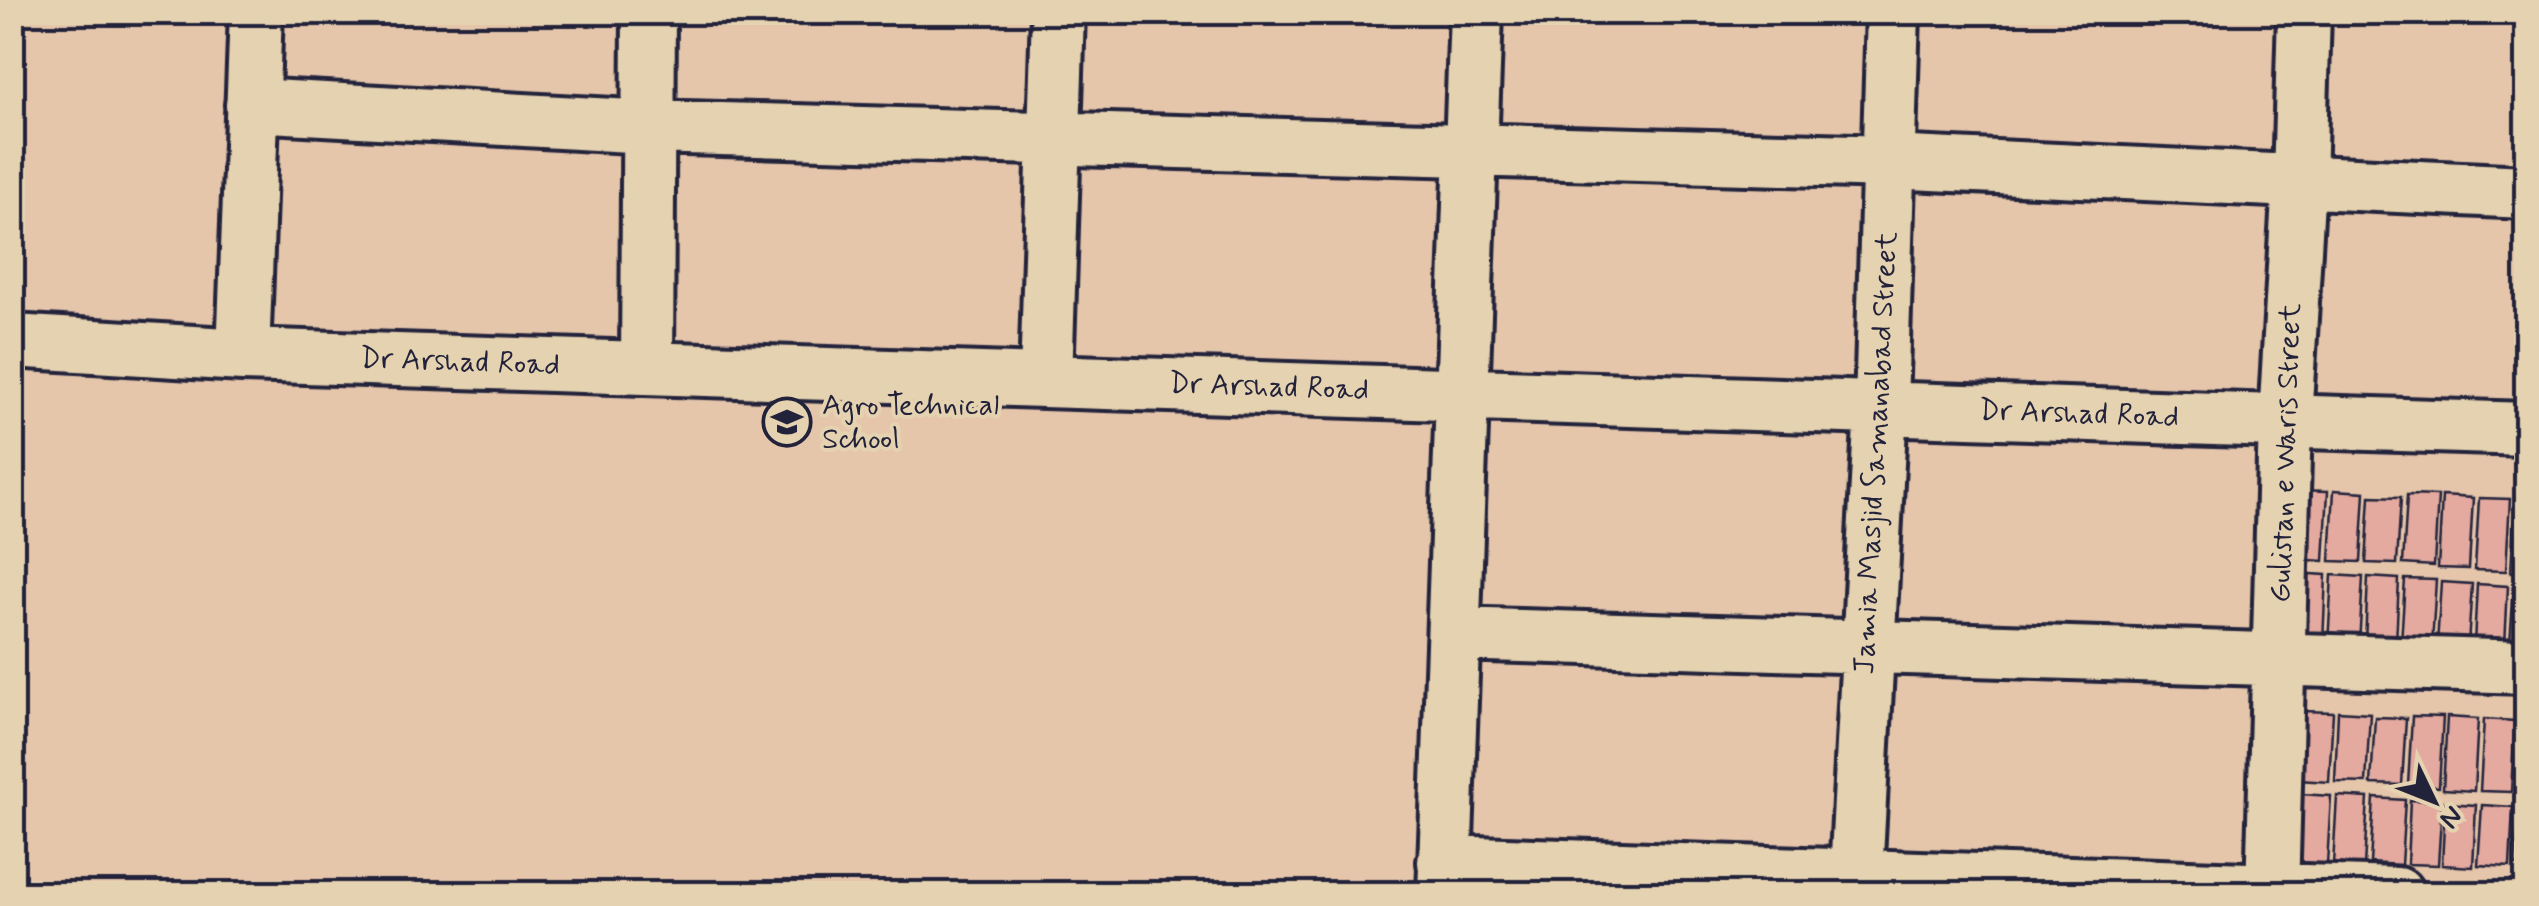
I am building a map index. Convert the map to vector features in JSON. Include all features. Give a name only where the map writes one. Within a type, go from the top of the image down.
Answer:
[{"type":"street","points":[[243,355],[256,12]]},
{"type":"street","points":[[648,368],[649,12]]},
{"type":"street","points":[[1046,380],[1058,12]]},
{"type":"street","points":[[1476,12],[1444,878],[2396,894]]},
{"type":"street","name":"Jamia Masjid Samanabad Street","points":[[1856,885],[1881,407],[1893,12]]},
{"type":"street","name":"Gulistan e Waris Street","points":[[2272,892],[2285,421],[2304,12]]},
{"type":"street","points":[[252,105],[648,126],[1888,162],[2526,192]]},
{"type":"street","name":"Dr Arshad Road","points":[[12,341],[243,355],[2526,429]]},
{"type":"street","points":[[1454,634],[2526,667]]},
{"type":"building","points":[[2297,490],[2328,491],[2324,561],[2293,559]]},
{"type":"building","points":[[2334,490],[2365,492],[2361,562],[2330,561]]},
{"type":"building","points":[[2407,495],[2438,496],[2434,566],[2403,564]]},
{"type":"building","points":[[2370,496],[2401,497],[2397,564],[2366,563]]},
{"type":"building","points":[[2442,496],[2473,498],[2469,569],[2438,568]]},
{"type":"building","points":[[2479,498],[2510,499],[2506,571],[2475,570]]},
{"type":"building","points":[[2515,500],[2526,501],[2526,572],[2511,572]]},
{"type":"building","points":[[2295,573],[2326,575],[2323,643],[2292,642]]},
{"type":"building","points":[[2332,575],[2363,577],[2359,645],[2328,644]]},
{"type":"building","points":[[2368,577],[2399,579],[2396,644],[2365,642]]},
{"type":"building","points":[[2405,579],[2436,580],[2432,644],[2401,643]]},
{"type":"building","points":[[2441,582],[2472,584],[2468,646],[2437,644]]},
{"type":"building","points":[[2477,584],[2508,586],[2505,646],[2474,644]]},
{"type":"building","points":[[2514,586],[2526,587],[2526,644],[2510,643]]},
{"type":"building","points":[[2302,711],[2333,712],[2329,782],[2298,780]]},
{"type":"building","points":[[2338,711],[2370,713],[2366,783],[2335,782]]},
{"type":"building","points":[[2412,716],[2443,717],[2439,787],[2408,785]]},
{"type":"building","points":[[2375,717],[2406,718],[2402,785],[2371,784]]},
{"type":"building","points":[[2447,717],[2478,719],[2474,791],[2443,789]]},
{"type":"building","points":[[2484,719],[2515,721],[2511,792],[2480,791]]},
{"type":"building","points":[[2520,721],[2526,721],[2526,793],[2516,793]]},
{"type":"building","points":[[2300,794],[2331,796],[2327,865],[2297,863]]},
{"type":"building","points":[[2337,796],[2368,798],[2364,867],[2333,865]]},
{"type":"building","points":[[2374,798],[2405,800],[2401,865],[2370,863]]},
{"type":"building","points":[[2410,800],[2442,801],[2438,865],[2407,864]]},
{"type":"building","points":[[2445,803],[2476,805],[2473,867],[2442,865]]},
{"type":"building","points":[[2482,805],[2513,807],[2510,867],[2478,865]]},
{"type":"building","points":[[2519,807],[2526,808],[2526,865],[2515,865]]},
{"type":"place","name":"Agro Technical School","points":[[787,422]]}]
